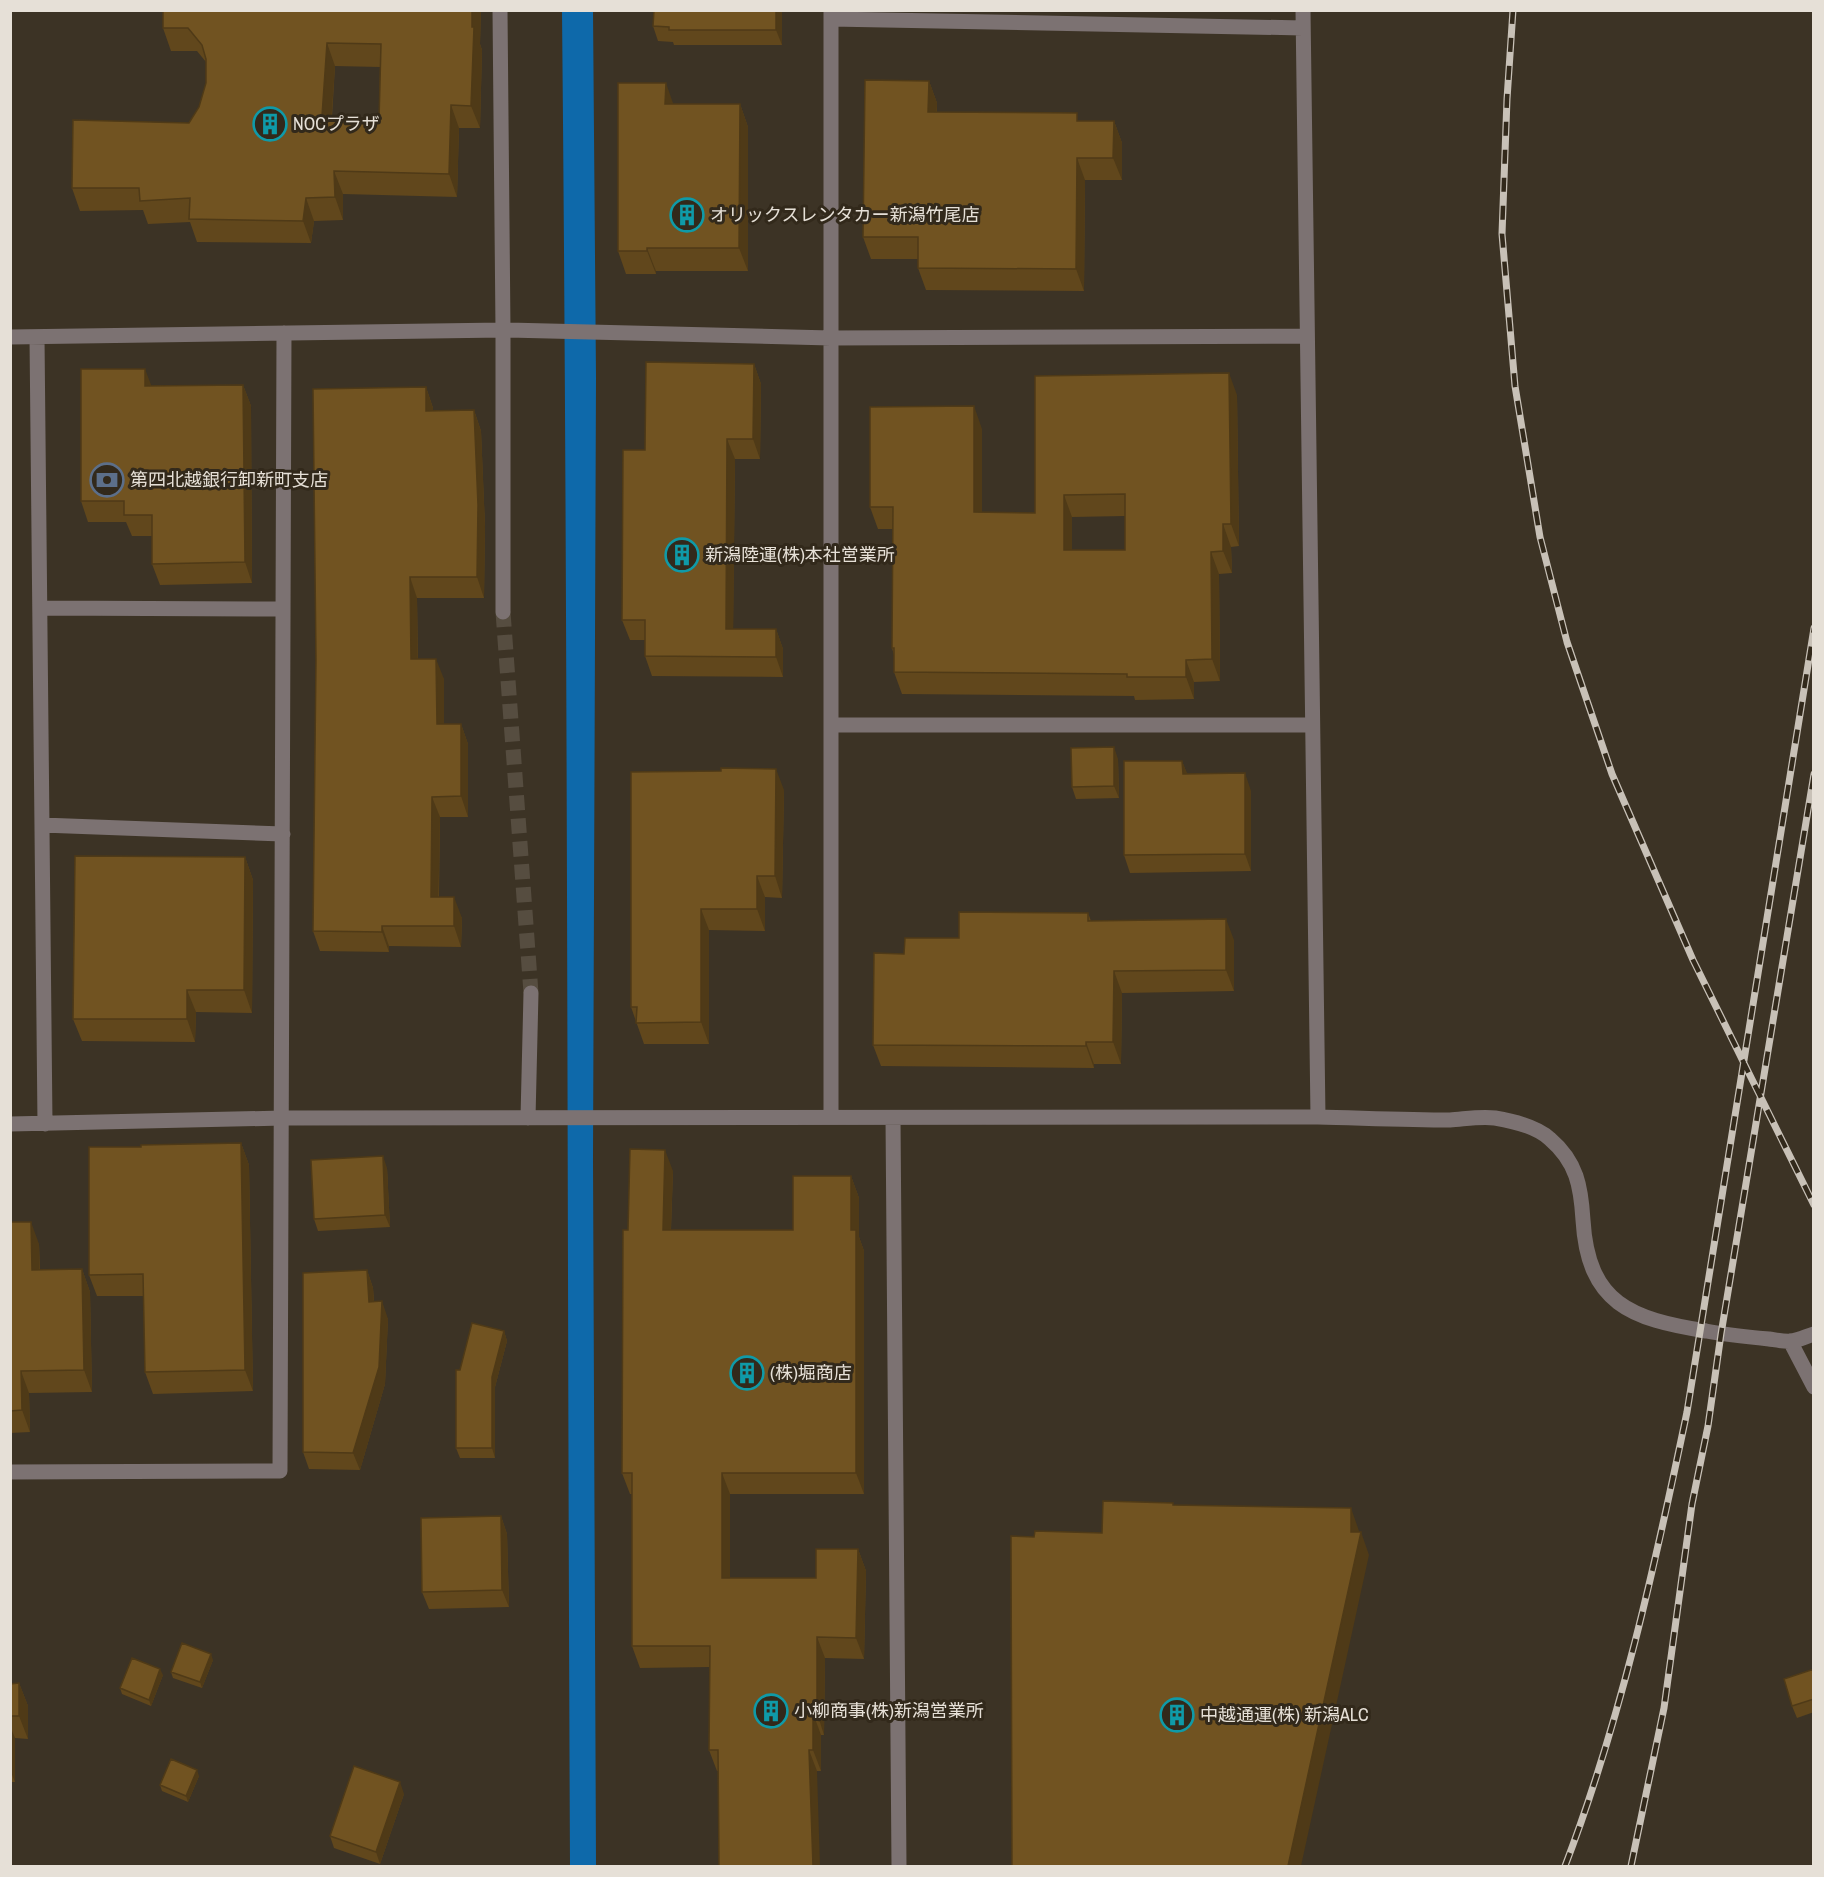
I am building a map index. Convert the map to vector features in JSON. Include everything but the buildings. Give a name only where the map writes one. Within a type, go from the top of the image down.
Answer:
[{"type":"street","points":[[500,10],[503,612]]},
{"type":"street","points":[[1303,10],[1318,1117]]},
{"type":"street","points":[[831,1117],[831,15],[1137,18],[1303,28]]},
{"type":"street","points":[[10,338],[503,330],[831,338],[1306,336]]},
{"type":"street","points":[[10,1472],[280,1471],[284,333]]},
{"type":"street","points":[[37,337],[45,1124]]},
{"type":"street","points":[[40,608],[283,609]]},
{"type":"street","points":[[832,725],[1312,725]]},
{"type":"street","points":[[42,825],[283,834]]},
{"type":"street","points":[[528,1118],[531,993]]},
{"type":"street","points":[[10,1124],[283,1118],[1318,1117],[1450,1120],[1494,1118],[1527,1126],[1550,1138],[1576,1172],[1582,1196],[1587,1255],[1596,1278],[1611,1296],[1631,1312],[1653,1320],[1721,1334],[1790,1341],[1814,1334]]},
{"type":"street","points":[[893,1118],[899,1866]]},
{"type":"street","points":[[1790,1341],[1814,1387]]},
{"type":"water","points":[[562,11],[593,11],[596,378],[593,1160],[596,1866],[570,1866]]},
{"type":"tunnel","points":[[503,612],[531,993]]},
{"type":"railway","points":[[1513,10],[1502,234],[1515,386],[1540,537],[1567,642],[1612,774],[1693,960],[1814,1205]]},
{"type":"railway","points":[[1565,1866],[1620,1699],[1649,1584],[1687,1412],[1814,628]]},
{"type":"railway","points":[[1631,1866],[1664,1708],[1692,1504],[1708,1426],[1721,1334],[1814,774]]},
{"type":"place","name":"NOCプラザ","points":[[270,124]]},
{"type":"place","name":"オリックスレンタカー新潟竹尾店","points":[[687,215]]},
{"type":"place","name":"第四北越銀行卸新町支店","points":[[107,480]]},
{"type":"place","name":"新潟陸運(株)本社営業所","points":[[682,555]]},
{"type":"place","name":"(株)堀商店","points":[[747,1373]]},
{"type":"place","name":"小柳商事(株)新潟営業所","points":[[771,1711]]},
{"type":"place","name":"中越通運(株) 新潟ALC","points":[[1177,1715]]}]
